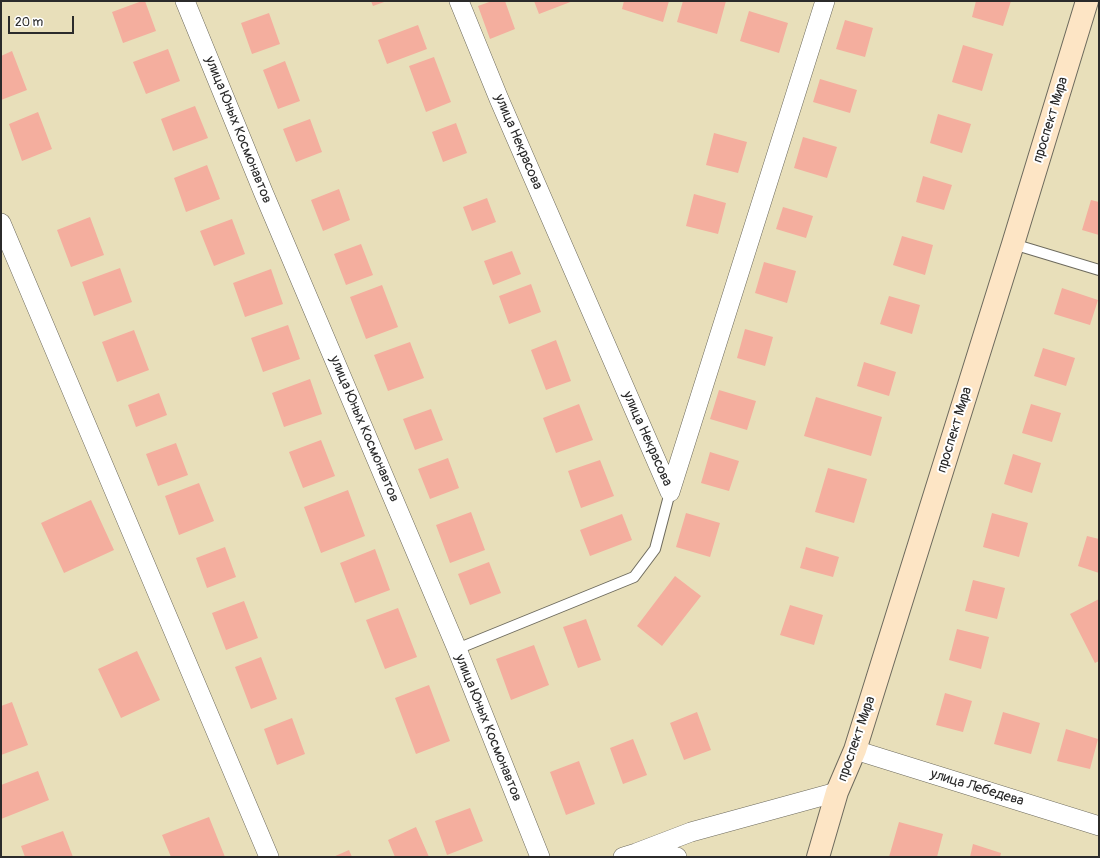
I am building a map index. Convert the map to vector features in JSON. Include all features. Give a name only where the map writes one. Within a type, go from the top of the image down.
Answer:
[{"type":"main road","name":"проспект Мира","points":[[818,857],[838,792],[855,750],[1013,244],[1087,1]]},
{"type":"street","name":"улица Юных Космонавтов","points":[[185,1],[456,649],[540,857]]},
{"type":"street","name":"улица Некрасова","points":[[459,1],[502,107],[670,492]]},
{"type":"street","name":"улица Некрасова","points":[[670,492],[825,1]]},
{"type":"street","points":[[1,223],[268,857]]},
{"type":"street","name":"улица Лебедева","points":[[855,750],[1099,826]]},
{"type":"street","points":[[630,855],[691,832],[838,792]]},
{"type":"street","points":[[630,855],[676,857]]},
{"type":"lane","points":[[1013,244],[1099,270]]},
{"type":"lane","points":[[456,649],[634,576],[655,549],[670,492]]},
{"type":"building","points":[[145,1],[156,31],[123,43],[112,12]]},
{"type":"building","points":[[371,1],[387,1],[373,6]]},
{"type":"building","points":[[492,1],[505,1],[515,29],[490,39],[478,6]]},
{"type":"building","points":[[534,1],[573,1],[539,14]]},
{"type":"building","points":[[624,1],[669,1],[663,22],[622,9]]},
{"type":"building","points":[[683,1],[726,1],[717,34],[677,22]]},
{"type":"building","points":[[976,1],[1011,1],[1003,26],[972,17]]},
{"type":"building","points":[[749,11],[788,23],[779,53],[740,41]]},
{"type":"building","points":[[269,13],[280,44],[252,54],[241,23]]},
{"type":"building","points":[[845,20],[873,28],[865,57],[836,49]]},
{"type":"building","points":[[418,25],[427,49],[387,64],[378,40]]},
{"type":"building","points":[[963,45],[993,54],[982,91],[952,82]]},
{"type":"building","points":[[168,49],[180,81],[146,94],[133,62]]},
{"type":"building","points":[[12,51],[27,90],[1,100],[1,56]]},
{"type":"building","points":[[434,57],[451,102],[426,112],[409,66]]},
{"type":"building","points":[[285,61],[300,101],[278,109],[263,70]]},
{"type":"building","points":[[820,79],[857,90],[850,113],[813,102]]},
{"type":"building","points":[[195,106],[208,138],[173,151],[161,119]]},
{"type":"building","points":[[38,112],[52,149],[22,161],[9,124]]},
{"type":"building","points":[[938,114],[971,124],[962,153],[930,143]]},
{"type":"building","points":[[310,119],[322,152],[296,162],[283,129]]},
{"type":"building","points":[[456,123],[467,153],[443,162],[432,132]]},
{"type":"building","points":[[714,133],[747,142],[738,173],[706,165]]},
{"type":"building","points":[[803,137],[837,147],[827,178],[794,168]]},
{"type":"building","points":[[207,165],[220,199],[186,212],[174,178]]},
{"type":"building","points":[[923,176],[952,185],[944,210],[916,202]]},
{"type":"building","points":[[339,189],[350,220],[323,231],[311,200]]},
{"type":"building","points":[[694,194],[726,203],[718,234],[686,226]]},
{"type":"building","points":[[487,198],[496,222],[472,231],[463,207]]},
{"type":"building","points":[[1091,200],[1099,202],[1099,235],[1082,230]]},
{"type":"building","points":[[783,207],[813,216],[806,238],[776,229]]},
{"type":"building","points":[[90,217],[104,255],[71,267],[57,230]]},
{"type":"building","points":[[232,219],[245,254],[214,266],[200,231]]},
{"type":"building","points":[[902,236],[933,245],[925,275],[893,265]]},
{"type":"building","points":[[361,244],[373,275],[346,285],[334,254]]},
{"type":"building","points":[[512,251],[521,274],[493,285],[484,261]]},
{"type":"building","points":[[764,262],[796,271],[787,303],[755,293]]},
{"type":"building","points":[[120,268],[132,302],[94,316],[82,282]]},
{"type":"building","points":[[271,269],[283,304],[245,317],[233,283]]},
{"type":"building","points":[[531,284],[541,312],[509,324],[499,296]]},
{"type":"building","points":[[382,285],[398,327],[366,339],[350,297]]},
{"type":"building","points":[[1062,288],[1098,300],[1090,325],[1054,314]]},
{"type":"building","points":[[889,296],[920,305],[912,334],[880,324]]},
{"type":"building","points":[[288,325],[300,359],[263,372],[251,338]]},
{"type":"building","points":[[745,329],[773,337],[765,366],[737,358]]},
{"type":"building","points":[[134,330],[149,370],[117,382],[102,342]]},
{"type":"building","points":[[556,340],[571,381],[546,390],[531,350]]},
{"type":"building","points":[[410,342],[424,378],[388,391],[374,355]]},
{"type":"building","points":[[1043,348],[1075,358],[1066,386],[1034,376]]},
{"type":"building","points":[[864,362],[896,372],[889,396],[857,386]]},
{"type":"building","points":[[310,379],[322,414],[284,427],[272,393]]},
{"type":"building","points":[[719,390],[756,401],[747,430],[710,419]]},
{"type":"building","points":[[159,393],[167,415],[136,427],[128,405]]},
{"type":"building","points":[[816,397],[882,417],[871,456],[804,436]]},
{"type":"building","points":[[579,404],[593,440],[556,453],[543,418]]},
{"type":"building","points":[[1031,404],[1061,413],[1052,442],[1022,433]]},
{"type":"building","points":[[431,409],[443,440],[415,450],[403,419]]},
{"type":"building","points":[[321,440],[335,476],[303,488],[289,452]]},
{"type":"building","points":[[176,443],[188,475],[158,486],[146,454]]},
{"type":"building","points":[[710,452],[739,461],[729,491],[701,483]]},
{"type":"building","points":[[1013,454],[1041,463],[1032,493],[1004,484]]},
{"type":"building","points":[[448,458],[459,488],[430,499],[418,469]]},
{"type":"building","points":[[600,460],[614,496],[581,508],[568,471]]},
{"type":"building","points":[[828,468],[867,479],[854,523],[815,512]]},
{"type":"building","points":[[199,483],[214,521],[179,535],[165,496]]},
{"type":"building","points":[[348,490],[365,536],[321,553],[304,507]]},
{"type":"building","points":[[91,500],[114,550],[64,573],[41,523]]},
{"type":"building","points":[[471,512],[485,550],[450,563],[436,525]]},
{"type":"building","points":[[686,513],[720,523],[710,557],[676,547]]},
{"type":"building","points":[[992,513],[1028,523],[1019,557],[983,547]]},
{"type":"building","points":[[622,514],[632,540],[590,556],[580,530]]},
{"type":"building","points":[[1087,536],[1099,539],[1099,573],[1078,566]]},
{"type":"building","points":[[225,547],[236,577],[207,588],[196,558]]},
{"type":"building","points":[[806,547],[839,557],[833,577],[800,568]]},
{"type":"building","points":[[375,549],[390,590],[355,603],[340,563]]},
{"type":"building","points":[[489,562],[501,593],[470,605],[458,574]]},
{"type":"building","points":[[675,576],[701,596],[662,646],[637,626]]},
{"type":"building","points":[[973,580],[1005,588],[997,619],[965,611]]},
{"type":"building","points":[[1099,599],[1099,661],[1095,663],[1070,614]]},
{"type":"building","points":[[244,601],[258,638],[226,650],[212,613]]},
{"type":"building","points":[[790,605],[823,615],[814,645],[780,635]]},
{"type":"building","points":[[398,608],[417,657],[385,669],[366,620]]},
{"type":"building","points":[[586,619],[601,660],[578,668],[563,627]]},
{"type":"building","points":[[957,629],[989,637],[981,669],[949,660]]},
{"type":"building","points":[[534,645],[549,685],[511,700],[496,659]]},
{"type":"building","points":[[137,651],[160,700],[121,718],[98,669]]},
{"type":"building","points":[[261,657],[277,699],[251,709],[235,667]]},
{"type":"building","points":[[429,685],[450,741],[416,754],[395,698]]},
{"type":"building","points":[[945,693],[972,701],[963,732],[936,725]]},
{"type":"building","points":[[12,702],[28,745],[1,755],[1,706]]},
{"type":"building","points":[[697,712],[711,750],[684,760],[670,723]]},
{"type":"building","points":[[1003,712],[1040,723],[1031,754],[994,744]]},
{"type":"building","points":[[292,718],[305,754],[277,765],[264,729]]},
{"type":"building","points":[[1066,729],[1098,739],[1090,769],[1057,761]]},
{"type":"building","points":[[633,739],[647,775],[623,784],[610,748]]},
{"type":"building","points":[[579,761],[595,804],[566,815],[550,772]]},
{"type":"building","points":[[38,771],[49,800],[1,819],[1,785]]},
{"type":"building","points":[[470,808],[483,841],[447,855],[435,821]]},
{"type":"building","points":[[209,817],[225,857],[171,857],[162,835]]},
{"type":"building","points":[[899,822],[943,834],[937,857],[889,857]]},
{"type":"building","points":[[416,827],[429,857],[395,857],[388,840]]},
{"type":"building","points":[[63,831],[73,857],[25,857],[21,846]]},
{"type":"building","points":[[973,844],[1001,853],[1000,857],[970,857]]},
{"type":"building","points":[[349,850],[352,857],[333,857]]}]
